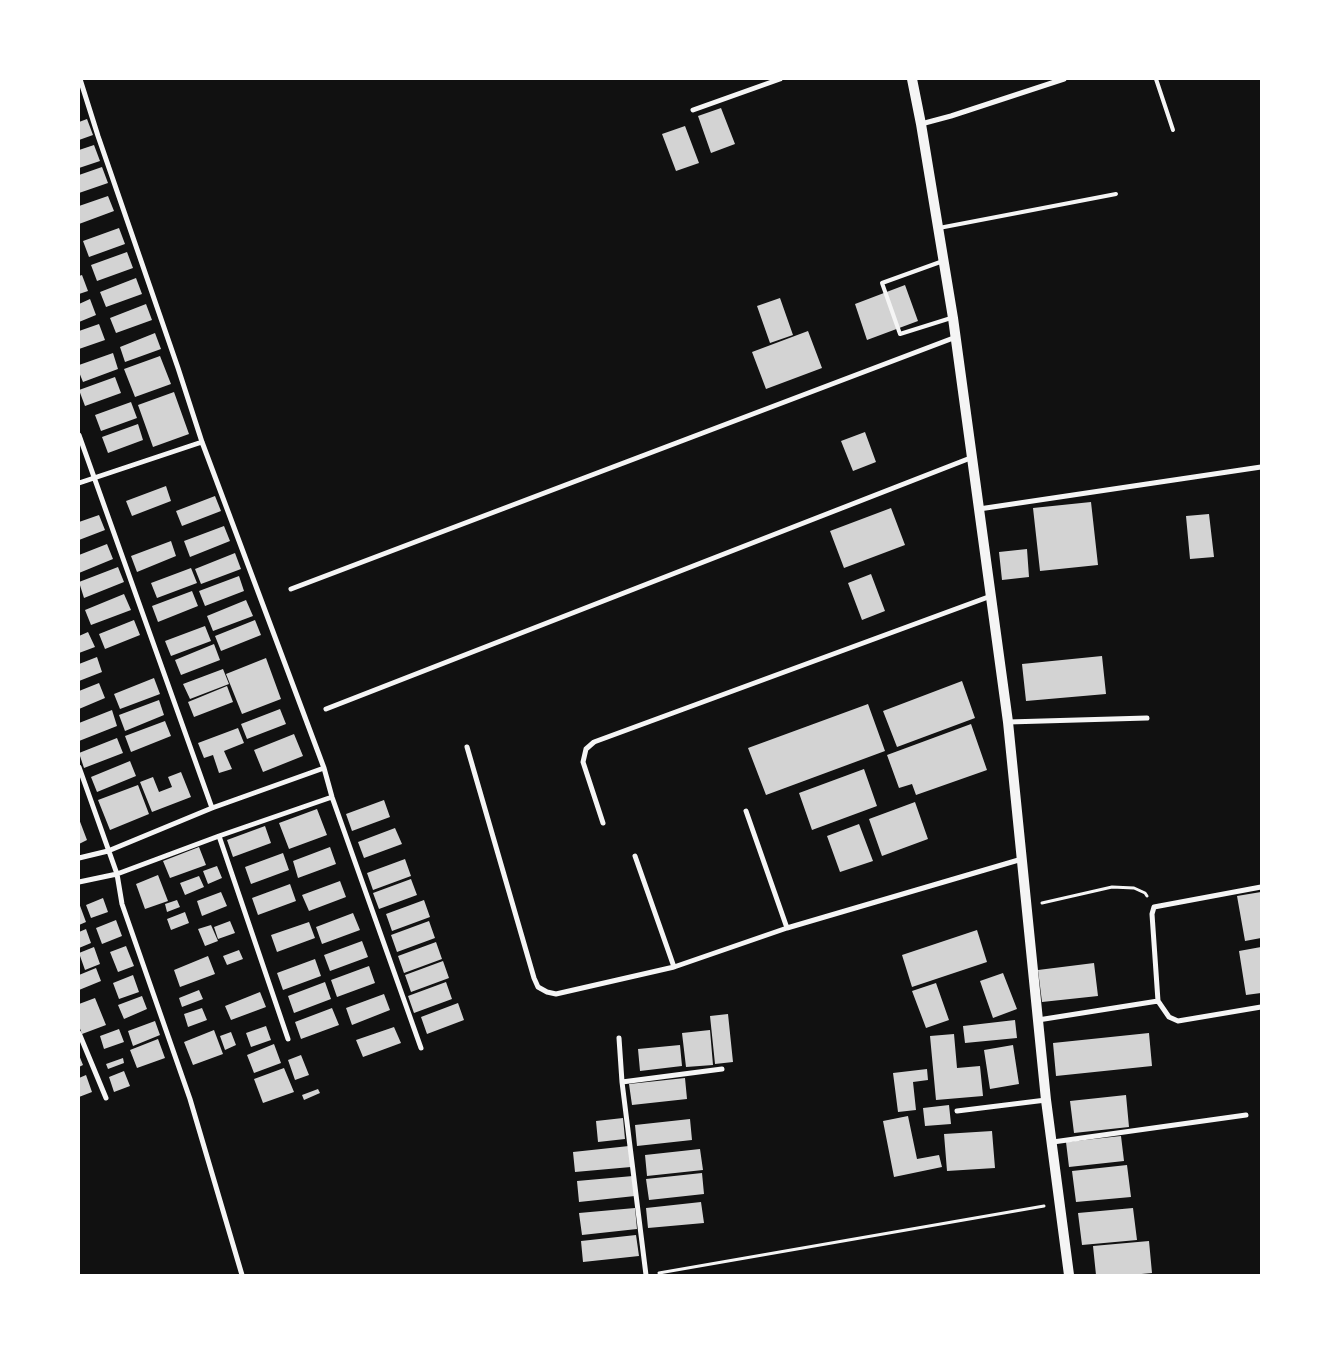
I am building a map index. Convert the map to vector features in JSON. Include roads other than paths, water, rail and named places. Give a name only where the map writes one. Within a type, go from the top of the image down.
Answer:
[{"type":"main road","points":[[912,79],[956,337],[992,596],[1008,722],[1046,1100],[1069,1275]]},
{"type":"street","points":[[80,79],[202,442],[324,768],[332,797],[422,1048]]},
{"type":"street","points":[[693,110],[780,79]]},
{"type":"street","points":[[921,124],[1064,79]]},
{"type":"street","points":[[291,589],[956,337]]},
{"type":"street","points":[[79,435],[212,808]]},
{"type":"street","points":[[79,483],[202,442]]},
{"type":"street","points":[[326,709],[973,457]]},
{"type":"street","points":[[980,509],[1261,467]]},
{"type":"street","points":[[603,824],[583,762],[586,749],[594,742],[992,596]]},
{"type":"street","points":[[1008,722],[1147,718]]},
{"type":"street","points":[[467,747],[538,986],[547,992],[556,994],[674,967],[787,928],[1022,859]]},
{"type":"street","points":[[79,767],[117,874],[122,904],[190,1099],[242,1275]]},
{"type":"street","points":[[79,858],[108,851],[212,808],[324,768]]},
{"type":"street","points":[[79,882],[117,874],[332,797]]},
{"type":"street","points":[[746,811],[787,928]]},
{"type":"street","points":[[219,836],[288,1039]]},
{"type":"street","points":[[634,856],[674,967]]},
{"type":"street","points":[[1261,887],[1154,907],[1152,914],[1158,1002],[1168,1017],[1178,1021],[1261,1006]]},
{"type":"street","points":[[1038,1020],[1158,1002]]},
{"type":"street","points":[[79,1033],[106,1098]]},
{"type":"street","points":[[619,1038],[622,1082],[646,1275]]},
{"type":"street","points":[[622,1082],[722,1069]]},
{"type":"street","points":[[958,1111],[1046,1100]]},
{"type":"street","points":[[1053,1142],[1246,1115]]},
{"type":"lane","points":[[1156,79],[1173,130]]},
{"type":"lane","points":[[938,228],[1116,194]]},
{"type":"lane","points":[[944,261],[882,282],[900,334],[953,318]]}]
